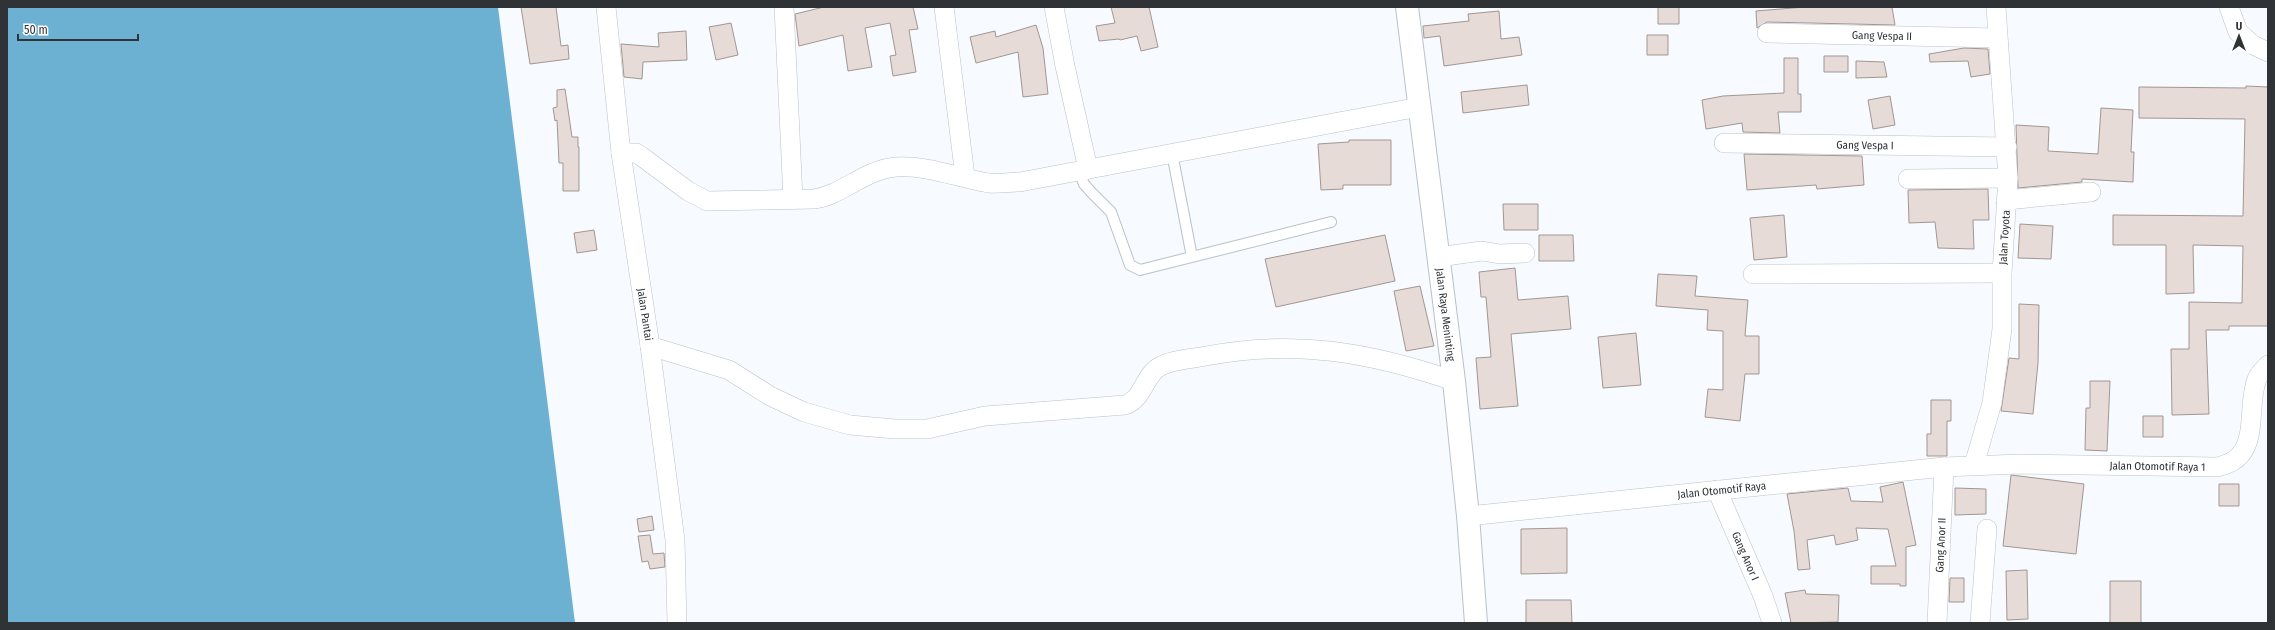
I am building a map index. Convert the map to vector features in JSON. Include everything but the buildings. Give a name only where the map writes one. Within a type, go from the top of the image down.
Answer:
[{"type":"highway","name":"Jalan Raya Meninting","points":[[1407,7],[1454,381],[1468,516],[1476,623]]},
{"type":"street","name":"Jalan Pantai","points":[[606,7],[621,153],[650,346],[676,540],[678,623]]},
{"type":"street","points":[[784,7],[794,200]]},
{"type":"street","points":[[944,7],[965,177]]},
{"type":"street","points":[[1054,7],[1084,170]]},
{"type":"street","name":"Jalan Toyota","points":[[1974,465],[1992,403],[2002,329],[2002,273],[2008,178],[1996,7]]},
{"type":"street","points":[[2229,7],[2238,32],[2253,45],[2268,52]]},
{"type":"street","name":"Gang Vespa II","points":[[1767,34],[1997,38]]},
{"type":"street","points":[[621,153],[636,153],[688,192],[707,201],[794,200],[823,198],[865,175],[895,168],[922,168],[990,183],[1020,182],[1419,107]]},
{"type":"street","name":"Gang Vespa I","points":[[1724,143],[2007,147]]},
{"type":"street","points":[[1908,180],[2008,178]]},
{"type":"street","points":[[2006,200],[2091,192]]},
{"type":"street","points":[[1438,257],[1482,251],[1500,254],[1525,253]]},
{"type":"street","points":[[1754,274],[2002,273]]},
{"type":"street","points":[[650,346],[729,370],[770,396],[804,412],[850,425],[895,429],[927,429],[985,416],[1125,405],[1137,398],[1153,373],[1161,366],[1223,353],[1259,348],[1315,348],[1361,355],[1406,365],[1454,381]]},
{"type":"street","name":"Jalan Otomotif Raya 1","points":[[1974,465],[2020,464],[2217,468],[2230,463],[2241,454],[2248,439],[2257,379],[2268,365]]},
{"type":"street","name":"Jalan Otomotif Raya","points":[[1468,516],[1974,465]]},
{"type":"street","name":"Gang Anor II","points":[[1937,623],[1944,467]]},
{"type":"street","name":"Gang Anor I","points":[[1717,490],[1763,596],[1772,623]]},
{"type":"street","points":[[1980,623],[1987,529]]},
{"type":"lane","points":[[1172,153],[1192,257]]},
{"type":"lane","points":[[1084,170],[1084,184],[1111,212],[1130,265],[1140,270],[1331,222]]},
{"type":"water","points":[[7,7],[498,7],[575,623],[7,623]]}]
